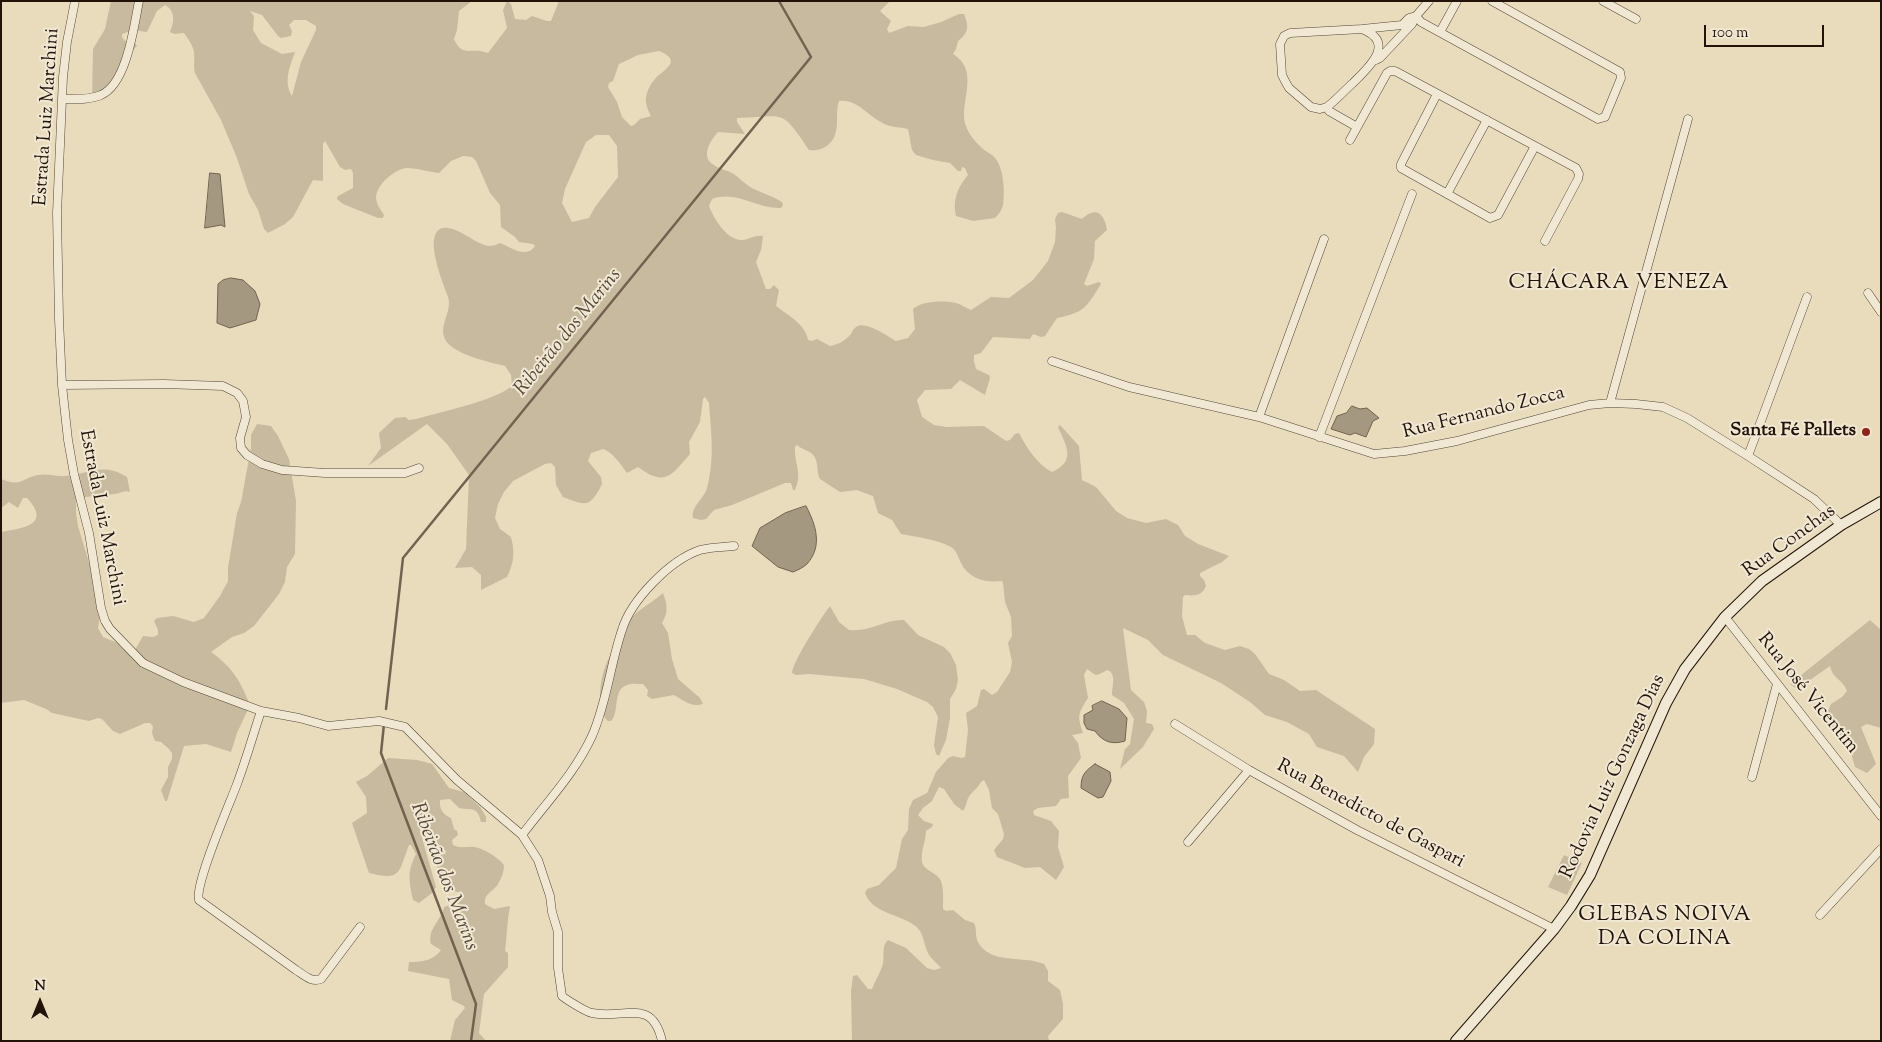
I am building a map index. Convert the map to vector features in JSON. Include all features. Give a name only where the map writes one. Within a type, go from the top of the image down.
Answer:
[{"type":"main road","name":"Rua Conchas","points":[[1724,617],[1762,581],[1841,525],[1881,502]]},
{"type":"main road","name":"Rodovia Luiz Gonzaga Dias","points":[[1456,1041],[1554,929],[1571,906],[1590,875],[1666,702],[1685,669],[1724,617]]},
{"type":"street","name":"Estrada Luiz Marchini","points":[[75,1],[67,42],[62,99],[57,212],[62,385],[74,474],[89,533],[101,608],[110,628],[143,663],[183,682],[261,711],[328,726],[379,721],[405,727],[457,780],[522,835],[538,860],[550,896],[552,912],[558,932],[558,968],[562,996],[591,1013],[642,1013],[651,1017],[660,1029],[662,1041]]},
{"type":"street","points":[[62,99],[94,97],[110,89],[119,77],[126,57],[139,1]]},
{"type":"street","points":[[1416,16],[1409,18],[1402,24],[1362,29],[1290,33],[1284,36],[1281,41],[1282,74],[1289,88],[1314,108],[1327,107],[1375,60],[1380,58],[1412,24],[1416,16],[1429,1]]},
{"type":"street","points":[[1440,32],[1457,1]]},
{"type":"street","points":[[1416,16],[1421,22],[1598,119],[1604,117],[1621,78],[1620,72],[1492,1]]},
{"type":"street","points":[[1603,1],[1636,19]]},
{"type":"street","points":[[1362,29],[1371,34],[1377,43],[1378,49],[1375,60]]},
{"type":"street","points":[[1350,140],[1386,73],[1390,70],[1395,71],[1576,168],[1579,174],[1546,241]]},
{"type":"street","points":[[1438,94],[1401,167],[1402,170],[1490,218],[1495,218],[1535,146]]},
{"type":"street","points":[[1327,107],[1329,111],[1358,127]]},
{"type":"street","points":[[1610,403],[1688,119]]},
{"type":"street","points":[[1447,194],[1486,120]]},
{"type":"street","points":[[1319,437],[1412,194]]},
{"type":"street","points":[[1259,417],[1324,239]]},
{"type":"street","points":[[1868,293],[1881,312]]},
{"type":"street","points":[[1748,456],[1807,297]]},
{"type":"street","name":"Rua Fernando Zocca","points":[[1052,361],[1129,387],[1259,417],[1374,454],[1457,442],[1589,405],[1610,403],[1663,407],[1686,418],[1814,499],[1841,525]]},
{"type":"street","points":[[62,385],[164,384],[223,386],[237,393],[243,401],[246,417],[240,438],[242,448],[248,455],[262,464],[282,470],[325,473],[405,473],[419,468]]},
{"type":"street","points":[[522,835],[574,767],[590,739],[602,713],[622,628],[636,602],[660,577],[682,559],[700,550],[734,546]]},
{"type":"street","name":"Rua José Vicentim","points":[[1724,617],[1881,816]]},
{"type":"street","points":[[1752,777],[1777,684]]},
{"type":"street","points":[[261,711],[237,783],[208,858],[199,890],[199,900],[296,970],[315,980],[321,979],[360,927]]},
{"type":"street","name":"Rua Benedicto de Gaspari","points":[[1175,724],[1249,770],[1357,830],[1554,929]]},
{"type":"street","points":[[1188,842],[1249,770]]},
{"type":"street","points":[[1820,915],[1881,848]]},
{"type":"shaded area","points":[[111,1],[472,1],[459,11],[454,39],[461,49],[488,53],[507,28],[503,10],[507,1],[511,4],[515,19],[526,20],[532,16],[551,21],[559,1],[890,1],[880,11],[891,21],[887,29],[889,33],[908,26],[924,27],[959,14],[964,14],[967,29],[958,41],[953,54],[965,66],[967,73],[964,118],[967,129],[972,138],[995,158],[1002,174],[1004,187],[1003,205],[995,218],[973,221],[956,216],[955,199],[961,184],[968,175],[965,168],[962,167],[961,171],[958,171],[950,163],[916,155],[912,150],[908,129],[884,124],[856,104],[845,101],[839,101],[837,127],[833,139],[828,145],[817,150],[809,150],[792,127],[780,117],[737,118],[737,122],[745,134],[718,132],[708,149],[707,153],[710,162],[716,167],[733,173],[751,188],[779,200],[783,205],[781,208],[772,208],[738,198],[721,197],[712,199],[709,206],[714,217],[727,233],[737,239],[743,240],[763,236],[761,250],[756,262],[766,289],[770,289],[774,285],[779,290],[776,306],[804,329],[808,340],[817,339],[830,346],[844,340],[860,325],[870,327],[896,341],[908,338],[915,329],[913,309],[921,304],[940,301],[952,302],[971,310],[991,297],[1009,298],[1033,280],[1048,261],[1055,242],[1055,219],[1058,213],[1062,212],[1082,219],[1091,213],[1099,213],[1104,219],[1107,230],[1095,241],[1094,259],[1084,284],[1087,286],[1099,282],[1101,284],[1088,304],[1074,314],[1057,318],[1045,336],[1041,337],[1033,334],[1030,339],[993,337],[981,353],[974,355],[976,369],[989,375],[990,378],[985,395],[960,380],[951,389],[925,390],[917,400],[922,417],[934,425],[947,427],[984,426],[1006,441],[1019,433],[1033,455],[1052,472],[1060,468],[1067,458],[1066,447],[1058,427],[1060,425],[1079,446],[1082,480],[1096,487],[1116,511],[1127,518],[1146,523],[1166,519],[1178,525],[1185,536],[1198,544],[1229,556],[1222,562],[1200,573],[1206,586],[1202,592],[1198,595],[1185,595],[1183,597],[1182,616],[1187,635],[1195,635],[1205,643],[1225,650],[1240,646],[1249,649],[1255,654],[1269,674],[1284,680],[1300,691],[1316,690],[1375,729],[1374,744],[1364,757],[1358,772],[1344,756],[1317,747],[1309,734],[1287,722],[1265,715],[1250,702],[1221,683],[1163,655],[1148,640],[1123,628],[1131,690],[1144,702],[1147,711],[1146,723],[1152,724],[1154,729],[1143,747],[1120,769],[1125,749],[1130,744],[1134,719],[1124,703],[1112,695],[1112,674],[1107,670],[1096,675],[1087,669],[1084,675],[1088,698],[1080,715],[1083,733],[1072,735],[1078,743],[1081,758],[1068,776],[1069,798],[1061,799],[1056,806],[1038,808],[1033,811],[1034,815],[1051,821],[1059,831],[1058,847],[1064,867],[1056,880],[1040,867],[1025,868],[997,857],[994,850],[1003,839],[1004,834],[998,814],[992,808],[989,790],[984,780],[970,795],[963,811],[954,804],[944,789],[939,787],[932,801],[918,815],[924,821],[933,824],[926,831],[922,862],[941,881],[943,909],[946,911],[953,910],[965,920],[974,923],[977,940],[982,948],[992,955],[1030,960],[1044,964],[1048,971],[1048,981],[1060,990],[1063,1004],[1063,1019],[1048,1036],[1049,1041],[852,1041],[851,991],[853,976],[857,975],[868,989],[872,989],[882,967],[884,946],[888,940],[906,948],[927,968],[934,970],[941,968],[929,955],[922,934],[917,928],[908,921],[874,905],[868,900],[865,893],[867,889],[879,885],[896,868],[902,839],[908,830],[909,809],[913,800],[927,793],[936,772],[948,758],[953,756],[965,757],[968,730],[966,713],[977,706],[981,690],[984,689],[992,695],[997,692],[1010,672],[1012,662],[1008,643],[1012,636],[1011,617],[1005,602],[1002,581],[978,579],[968,573],[955,550],[945,544],[901,534],[892,520],[878,513],[873,496],[857,490],[840,492],[820,479],[814,456],[797,445],[795,453],[798,478],[795,490],[793,490],[791,483],[785,483],[732,505],[714,510],[706,519],[693,518],[694,510],[707,488],[711,466],[712,446],[709,403],[705,397],[703,399],[700,422],[689,442],[690,454],[678,468],[667,476],[655,477],[638,467],[627,473],[614,456],[603,449],[591,453],[588,461],[601,477],[602,484],[598,492],[587,503],[563,497],[556,485],[555,467],[551,463],[545,464],[513,481],[504,492],[498,504],[495,518],[500,529],[511,537],[513,557],[511,567],[507,577],[481,590],[481,575],[472,567],[455,568],[466,549],[469,475],[447,444],[427,424],[368,466],[381,448],[379,433],[395,418],[416,419],[493,397],[512,386],[511,375],[505,366],[465,354],[446,341],[443,330],[449,303],[434,251],[436,234],[440,229],[451,229],[484,245],[492,246],[500,243],[523,252],[531,250],[535,246],[519,242],[501,227],[500,205],[490,193],[476,161],[472,157],[463,156],[451,161],[439,173],[407,168],[392,174],[377,192],[377,202],[384,215],[383,218],[378,218],[343,204],[337,199],[338,196],[353,188],[353,173],[351,169],[345,170],[340,167],[325,141],[323,144],[323,181],[313,180],[293,217],[285,224],[268,233],[264,229],[258,210],[249,194],[237,158],[221,120],[195,73],[194,52],[191,44],[184,33],[174,34],[170,32],[173,21],[169,7],[165,5],[157,11],[147,32],[133,30],[122,34],[125,41],[135,43],[137,46],[123,60],[109,90],[94,102],[92,100],[93,49],[105,29]],"holes":[[[250,11],[262,15],[281,38],[291,36],[292,31],[289,25],[294,20],[306,20],[316,26],[316,30],[301,62],[292,96],[289,90],[288,79],[289,69],[295,52],[282,54],[261,43],[253,30],[254,16]],[[659,51],[670,58],[671,62],[647,92],[646,102],[651,116],[640,119],[631,126],[622,117],[617,102],[608,87],[609,83],[613,81],[619,64],[638,55]],[[596,135],[609,135],[617,146],[618,177],[589,218],[572,222],[562,203],[565,189],[586,142]]]},
{"type":"shaded area","points":[[210,173],[220,174],[225,227],[221,225],[205,228]]},
{"type":"shaded area","points":[[231,278],[243,280],[255,291],[260,304],[256,320],[230,328],[217,323],[218,284],[223,280]]},
{"type":"shaded area","points":[[1352,406],[1360,409],[1367,408],[1379,418],[1373,421],[1366,437],[1355,433],[1350,435],[1331,429],[1337,416],[1346,413]]},
{"type":"shaded area","points":[[257,424],[271,426],[289,459],[296,501],[295,554],[287,567],[285,582],[279,594],[254,626],[244,633],[232,637],[211,652],[235,675],[250,705],[237,733],[231,752],[206,744],[184,746],[167,801],[165,801],[161,790],[168,777],[168,767],[172,759],[172,753],[161,742],[155,741],[152,733],[153,726],[150,723],[145,723],[120,734],[113,731],[102,719],[98,718],[89,721],[52,713],[24,700],[1,703],[1,532],[32,524],[36,520],[37,514],[27,498],[23,498],[18,508],[9,502],[1,508],[1,479],[21,482],[38,475],[66,476],[96,470],[110,470],[127,477],[130,492],[76,498],[76,513],[90,566],[94,590],[102,607],[98,628],[103,637],[135,650],[143,636],[153,637],[158,635],[154,621],[157,618],[173,616],[194,622],[204,618],[220,596],[228,581],[228,568],[237,513],[241,502],[251,448],[251,435]]},
{"type":"shaded area","points":[[806,506],[815,528],[815,550],[807,564],[793,572],[778,567],[752,546],[760,528],[785,513]]},
{"type":"shaded area","points":[[663,593],[667,608],[662,623],[668,633],[672,659],[678,679],[700,698],[703,704],[691,704],[674,695],[652,699],[647,696],[648,690],[643,684],[630,684],[619,691],[614,717],[611,721],[608,721],[601,708],[600,699],[601,681],[606,664],[630,619]]},
{"type":"shaded area","points":[[830,606],[839,622],[849,630],[864,629],[890,621],[904,620],[918,635],[944,647],[950,653],[956,665],[958,680],[956,689],[950,699],[950,718],[946,740],[939,756],[936,754],[934,745],[938,717],[933,707],[927,702],[897,689],[864,679],[809,674],[796,675],[792,673],[802,650]]},
{"type":"shaded area","points":[[1870,620],[1881,630],[1881,728],[1867,724],[1861,727],[1876,764],[1867,773],[1855,767],[1851,753],[1824,720],[1831,704],[1842,697],[1847,691],[1830,666],[1797,689],[1790,684]]},
{"type":"shaded area","points":[[1102,701],[1119,709],[1127,718],[1125,741],[1108,742],[1095,731],[1087,729],[1084,723],[1084,715],[1093,710],[1092,706]]},
{"type":"shaded area","points":[[388,758],[417,760],[432,764],[449,788],[464,792],[480,807],[486,817],[486,822],[481,822],[476,811],[459,808],[450,799],[440,800],[442,811],[451,818],[454,829],[457,831],[458,835],[452,840],[453,845],[482,849],[495,856],[504,865],[499,882],[485,900],[485,904],[494,909],[510,906],[505,951],[508,953],[508,967],[484,994],[479,1033],[486,1041],[450,1041],[455,1020],[465,1008],[452,1000],[449,979],[408,971],[409,962],[431,959],[441,950],[431,944],[431,934],[444,907],[456,903],[462,896],[462,892],[450,889],[444,882],[424,821],[420,821],[420,831],[436,887],[432,893],[419,903],[413,900],[410,876],[411,866],[416,854],[411,845],[409,845],[400,868],[393,875],[369,873],[352,823],[367,813],[366,797],[356,782],[367,776]]},
{"type":"shaded area","points":[[1095,764],[1110,772],[1111,781],[1103,797],[1098,798],[1081,788],[1084,774]]},
{"type":"shaded area","points":[[1564,855],[1582,863],[1567,895],[1548,887]]},
{"type":"waterway","name":"Ribeirão dos Marins","points":[[386,709],[403,558],[811,57],[779,1]]},
{"type":"waterway","name":"Ribeirão dos Marins","points":[[384,724],[381,753],[476,1004],[471,1041]]},
{"type":"place","name":"Santa Fé Pallets","points":[[1866,432]]},
{"type":"district","name":"CHÁCARA VENEZA","points":[[1619,284]]},
{"type":"district","name":"GLEBAS NOIVA DA COLINA","points":[[1665,928]]}]
